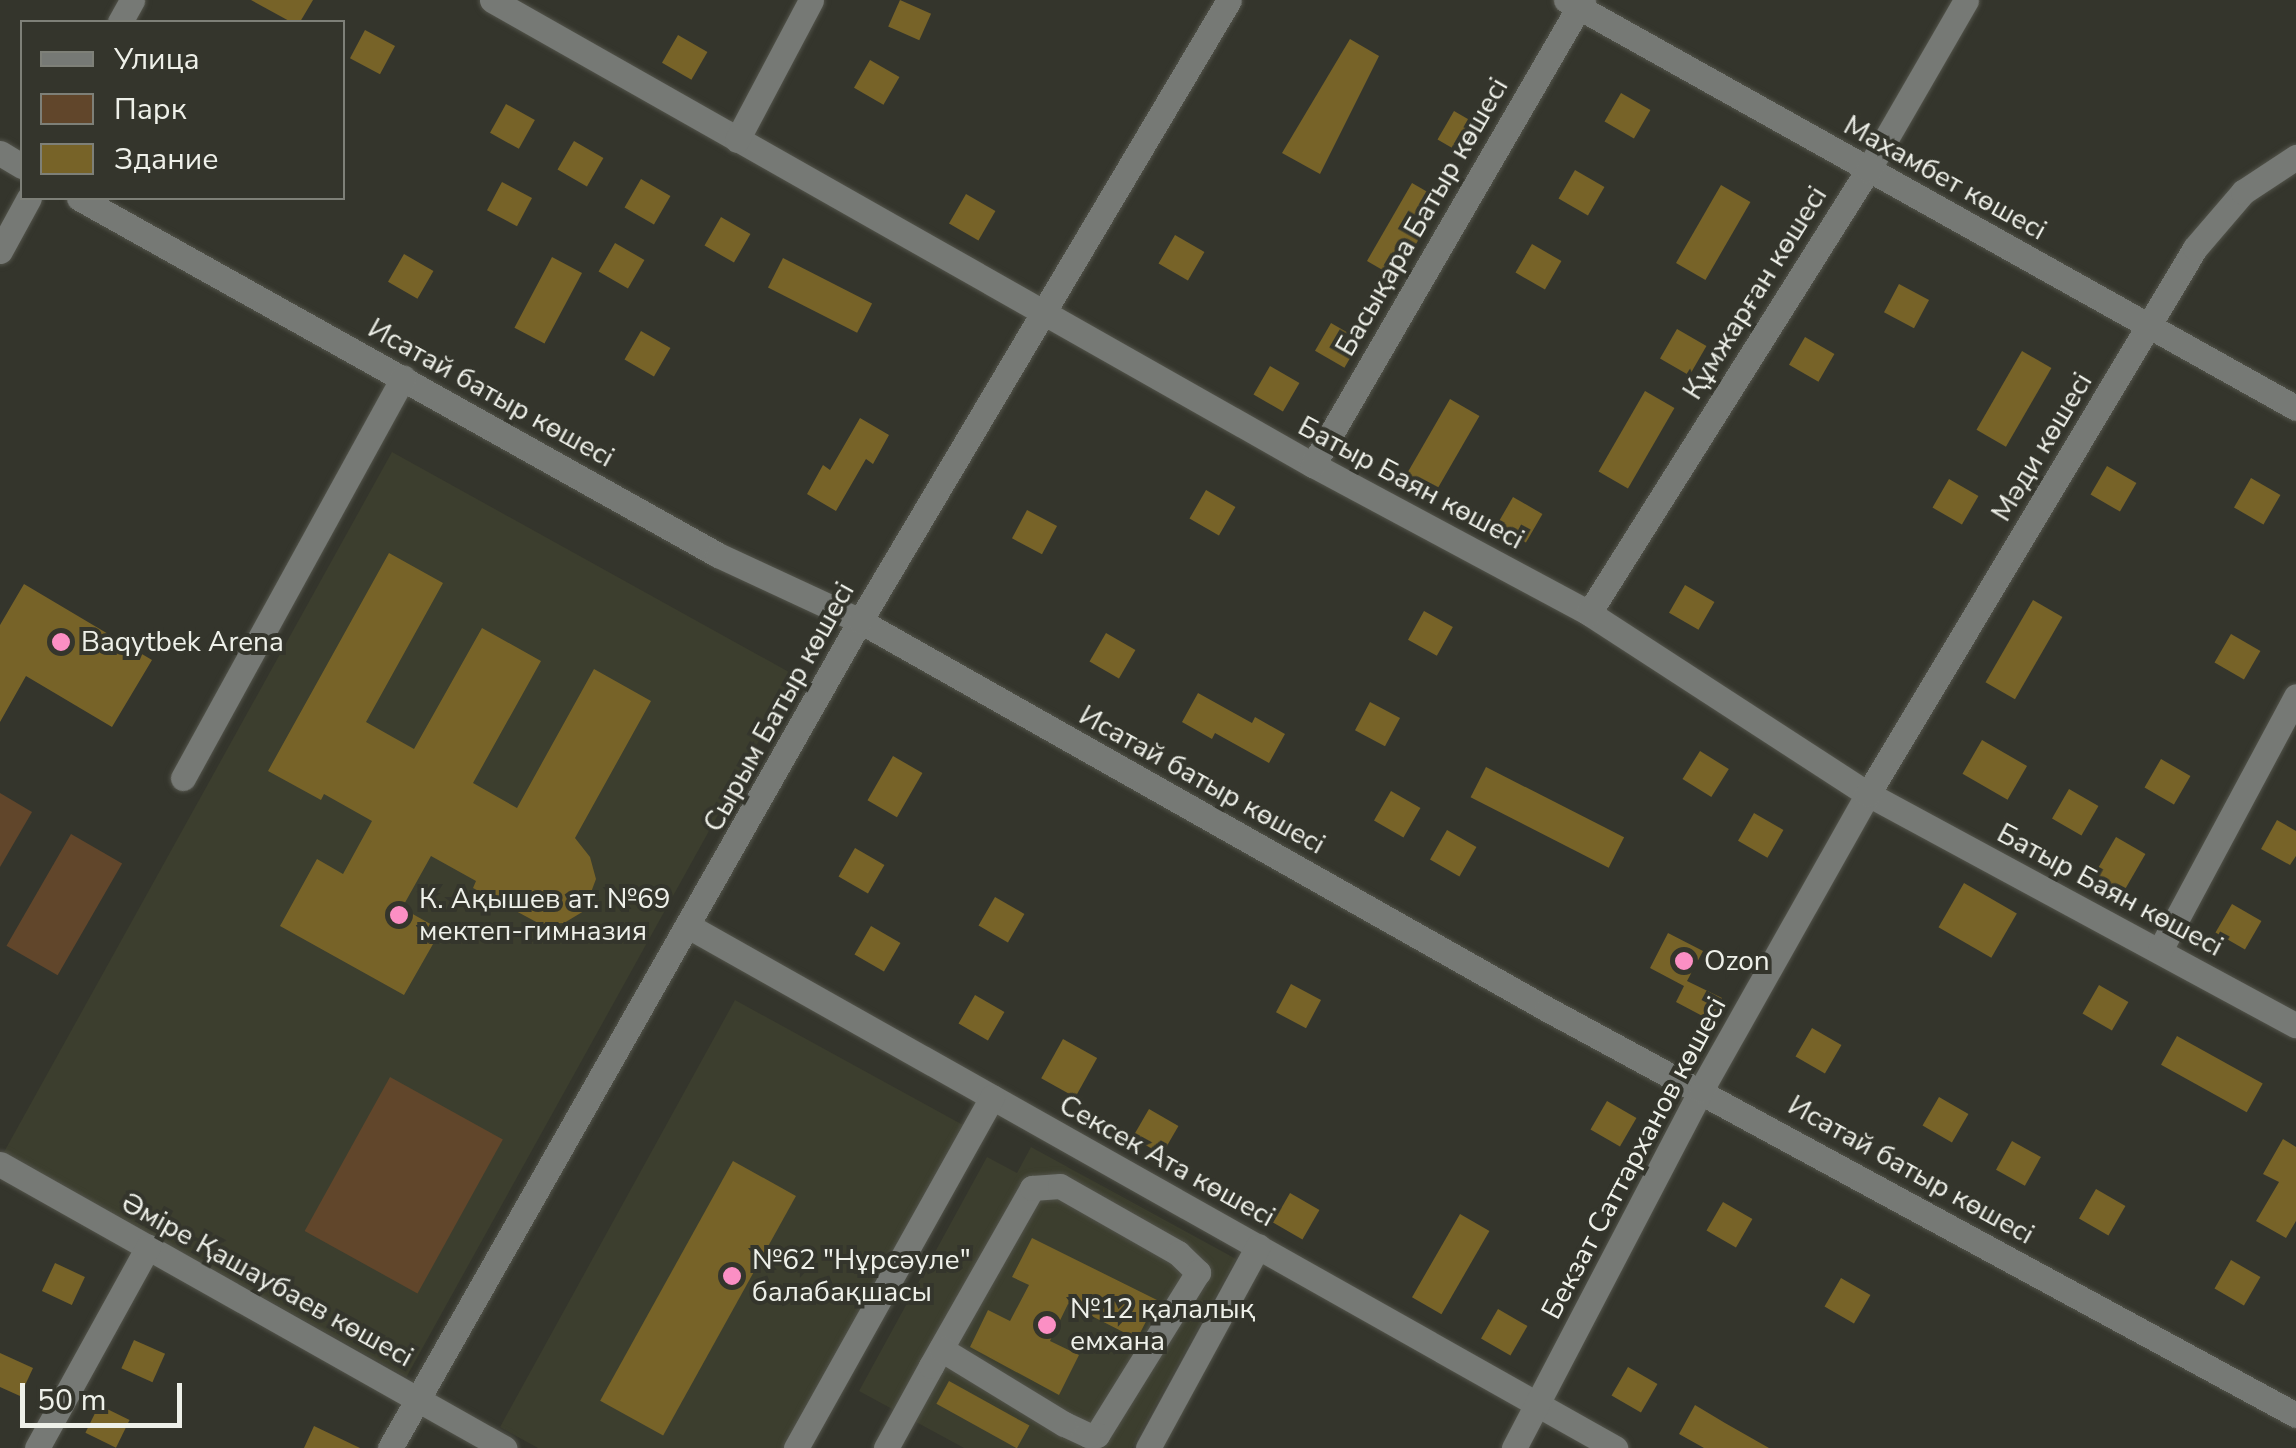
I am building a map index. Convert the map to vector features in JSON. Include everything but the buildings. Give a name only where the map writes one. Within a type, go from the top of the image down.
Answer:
[{"type":"street","name":"Батыр Баян көшесі","points":[[492,0],[1313,465],[1589,613],[1868,794],[2296,1025]]},
{"type":"street","points":[[737,140],[812,0]]},
{"type":"street","name":"Сырым Батыр көшесі","points":[[390,1448],[690,927],[860,622],[1228,0]]},
{"type":"street","name":"Құмжарған көшесі","points":[[1589,613],[1868,170],[1966,0]]},
{"type":"street","name":"Махамбет көшесі","points":[[1576,2],[2296,408]]},
{"type":"street","name":"Басықара Батыр көшесі","points":[[1313,465],[1576,2]]},
{"type":"street","name":"Мәди көшесі","points":[[1868,794],[2196,248],[2243,192],[2296,157]]},
{"type":"street","points":[[0,251],[27,200]]},
{"type":"street","name":"Исатай батыр көшесі","points":[[83,200],[718,555],[860,622],[1547,1010],[2296,1415]]},
{"type":"street","points":[[183,778],[403,378]]},
{"type":"street","points":[[2160,950],[2296,696]]},
{"type":"street","name":"Бекзат Саттарханов көшесі","points":[[1514,1448],[1701,1090],[1868,794]]},
{"type":"street","name":"Сексек Ата көшесі","points":[[690,927],[1615,1448]]},
{"type":"street","points":[[807,1444],[992,1096]]},
{"type":"street","name":"Әміре Қашаубаев көшесі","points":[[0,1164],[504,1448]]},
{"type":"street","points":[[886,1448],[941,1350],[1032,1188],[1060,1186],[1178,1253],[1198,1272],[1096,1434],[1088,1436],[1064,1424],[941,1350]]},
{"type":"street","points":[[1148,1448],[1258,1246]]},
{"type":"street","points":[[37,1448],[148,1247]]},
{"type":"shaded area","name":"К. Ақышев ат. №69 мектеп-гимназия","points":[[392,452],[795,675],[406,1377],[3,1153]]},
{"type":"shaded area","name":"№62 \"Нұрсәуле\" балабақшасы","points":[[735,1000],[963,1125],[786,1448],[538,1448],[500,1427]]},
{"type":"shaded area","name":"№12 қалалық емхана","points":[[1031,1147],[1236,1259],[1132,1448],[964,1448],[859,1391],[987,1157],[1017,1173]]},
{"type":"green space","points":[[0,793],[32,812],[0,867]]},
{"type":"green space","points":[[71,834],[122,864],[58,975],[6,946]]},
{"type":"green space","points":[[390,1077],[503,1140],[417,1293],[305,1231]]},
{"type":"place","name":"Baqytbek Arena","points":[[61,642]]},
{"type":"place","name":"К. Ақышев ат. №69 мектеп-гимназия","points":[[399,915]]},
{"type":"place","name":"Ozon","points":[[1684,961]]},
{"type":"place","name":"№62 \"Нұрсәуле\" балабақшасы","points":[[732,1276]]},
{"type":"place","name":"№12 қалалық емхана","points":[[1047,1325]]}]
